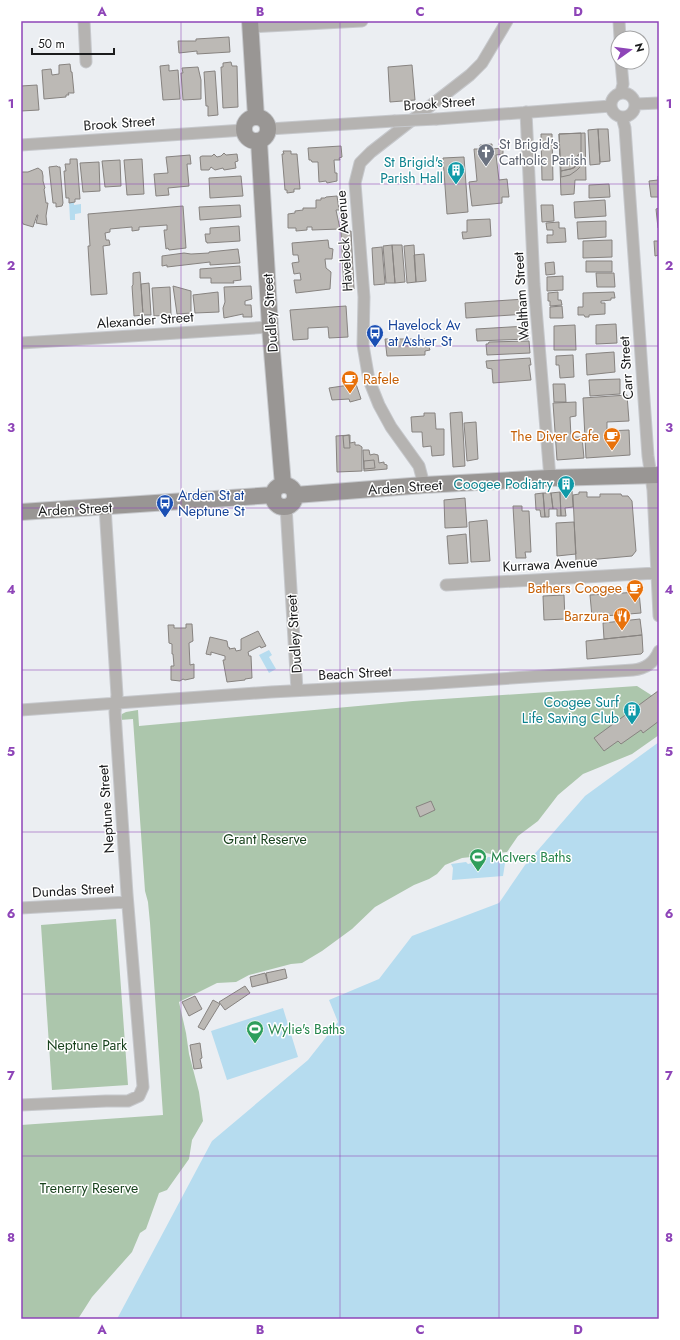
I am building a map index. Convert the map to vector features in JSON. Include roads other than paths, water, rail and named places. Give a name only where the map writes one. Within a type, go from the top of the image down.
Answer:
[{"type":"main road","points":[[250,24],[256,116]]},
{"type":"main road","points":[[256,116],[264,120],[269,129],[266,136],[258,141],[248,139],[244,130],[244,126],[248,120],[256,116]]},
{"type":"main road","name":"Dudley Street","points":[[258,141],[270,327],[284,495]]},
{"type":"main road","name":"Arden Street","points":[[21,512],[424,485],[550,478],[654,475]]},
{"type":"street","points":[[84,21],[86,62]]},
{"type":"street","points":[[250,24],[362,21]]},
{"type":"street","name":"Havelock Avenue","points":[[424,485],[419,466],[390,427],[369,380],[363,345],[364,297],[355,183],[360,163],[482,63],[507,21]]},
{"type":"street","points":[[621,70],[621,92]]},
{"type":"street","points":[[621,92],[630,94],[636,104],[633,113],[629,116],[622,117],[613,112],[611,106],[614,96],[621,92]]},
{"type":"street","points":[[636,104],[659,103]]},
{"type":"street","name":"Brook Street","points":[[269,129],[611,106]]},
{"type":"street","name":"Waltham Street","points":[[526,112],[534,284],[550,478]]},
{"type":"street","name":"Carr Street","points":[[622,117],[625,128],[654,475],[653,490],[659,616]]},
{"type":"street","name":"Brook Street","points":[[21,145],[244,130]]},
{"type":"street","name":"Alexander Street","points":[[21,343],[270,327]]},
{"type":"street","name":"Dudley Street","points":[[284,495],[297,690]]},
{"type":"street","name":"Neptune Street","points":[[21,1105],[128,1101],[138,1096],[143,1087],[127,902],[115,712],[117,695],[105,507]]},
{"type":"street","name":"Kurrawa Avenue","points":[[446,585],[656,573]]},
{"type":"street","name":"Beach Street","points":[[21,710],[297,690],[439,684],[633,670],[648,665],[655,659],[659,651]]},
{"type":"street","name":"Dundas Street","points":[[21,908],[127,902]]},
{"type":"water","points":[[74,200],[74,205],[81,204],[81,213],[75,214],[75,220],[70,220],[69,201]]},
{"type":"water","points":[[269,650],[272,655],[269,657],[276,669],[269,673],[259,655]]},
{"type":"water","points":[[659,742],[659,1319],[117,1319],[212,1141],[308,1060],[338,1022],[329,1000],[379,979],[412,936],[499,903],[525,865],[585,796]]},
{"type":"water","name":"McIvers Baths","points":[[488,857],[506,857],[503,876],[452,880],[453,868],[451,864],[466,862],[468,864],[486,859]]},
{"type":"water","name":"Wylie's Baths","points":[[283,1008],[298,1057],[227,1080],[211,1031]]},
{"type":"place","name":"St Brigid's Catholic Parish","points":[[486,167]]},
{"type":"place","name":"St Brigid's Parish Hall","points":[[456,185]]},
{"type":"place","name":"Havelock Av at Asher St","points":[[375,348]]},
{"type":"place","name":"Rafele","points":[[350,394]]},
{"type":"place","name":"The Diver Cafe","points":[[612,451]]},
{"type":"place","name":"Coogee Podiatry","points":[[566,499]]},
{"type":"place","name":"Arden St at Neptune St","points":[[165,518]]},
{"type":"place","name":"Bathers Coogee","points":[[635,603]]},
{"type":"place","name":"Barzura","points":[[622,631]]},
{"type":"place","name":"Coogee Surf Life Saving Club","points":[[632,725]]},
{"type":"place","name":"McIvers Baths","points":[[478,872]]},
{"type":"place","name":"Wylie's Baths","points":[[255,1044]]},
{"type":"park label","name":"Grant Reserve","points":[[265,839]]},
{"type":"park label","name":"Neptune Park","points":[[87,1045]]},
{"type":"park label","name":"Trenerry Reserve","points":[[89,1188]]}]
